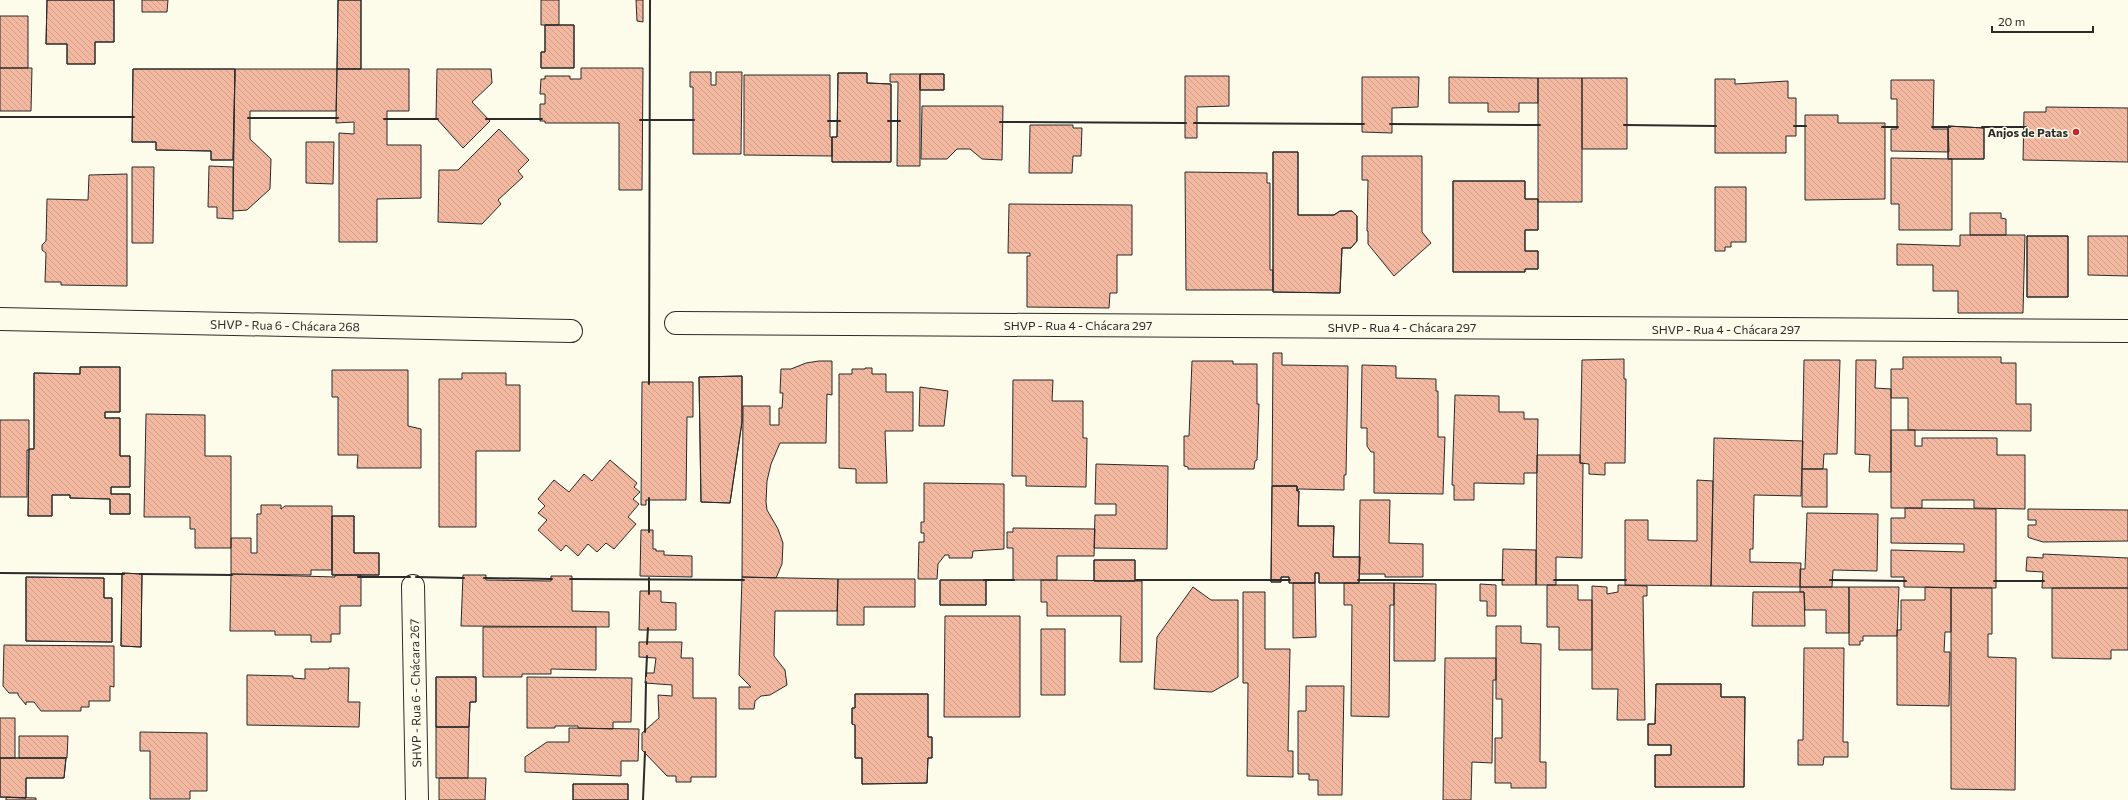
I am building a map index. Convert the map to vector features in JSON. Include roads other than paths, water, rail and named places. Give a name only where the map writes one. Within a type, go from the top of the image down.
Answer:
[{"type":"street","name":"SHVP - Rua 6 - Chácara 268","points":[[0,319],[571,331]]},
{"type":"street","name":"SHVP - Rua 4 - Chácara 297","points":[[676,323],[2128,331]]},
{"type":"street","name":"SHVP - Rua 6 - Chácara 267","points":[[413,586],[417,800]]},
{"type":"place","name":"Anjos de Patas","points":[[2076,132]]}]
